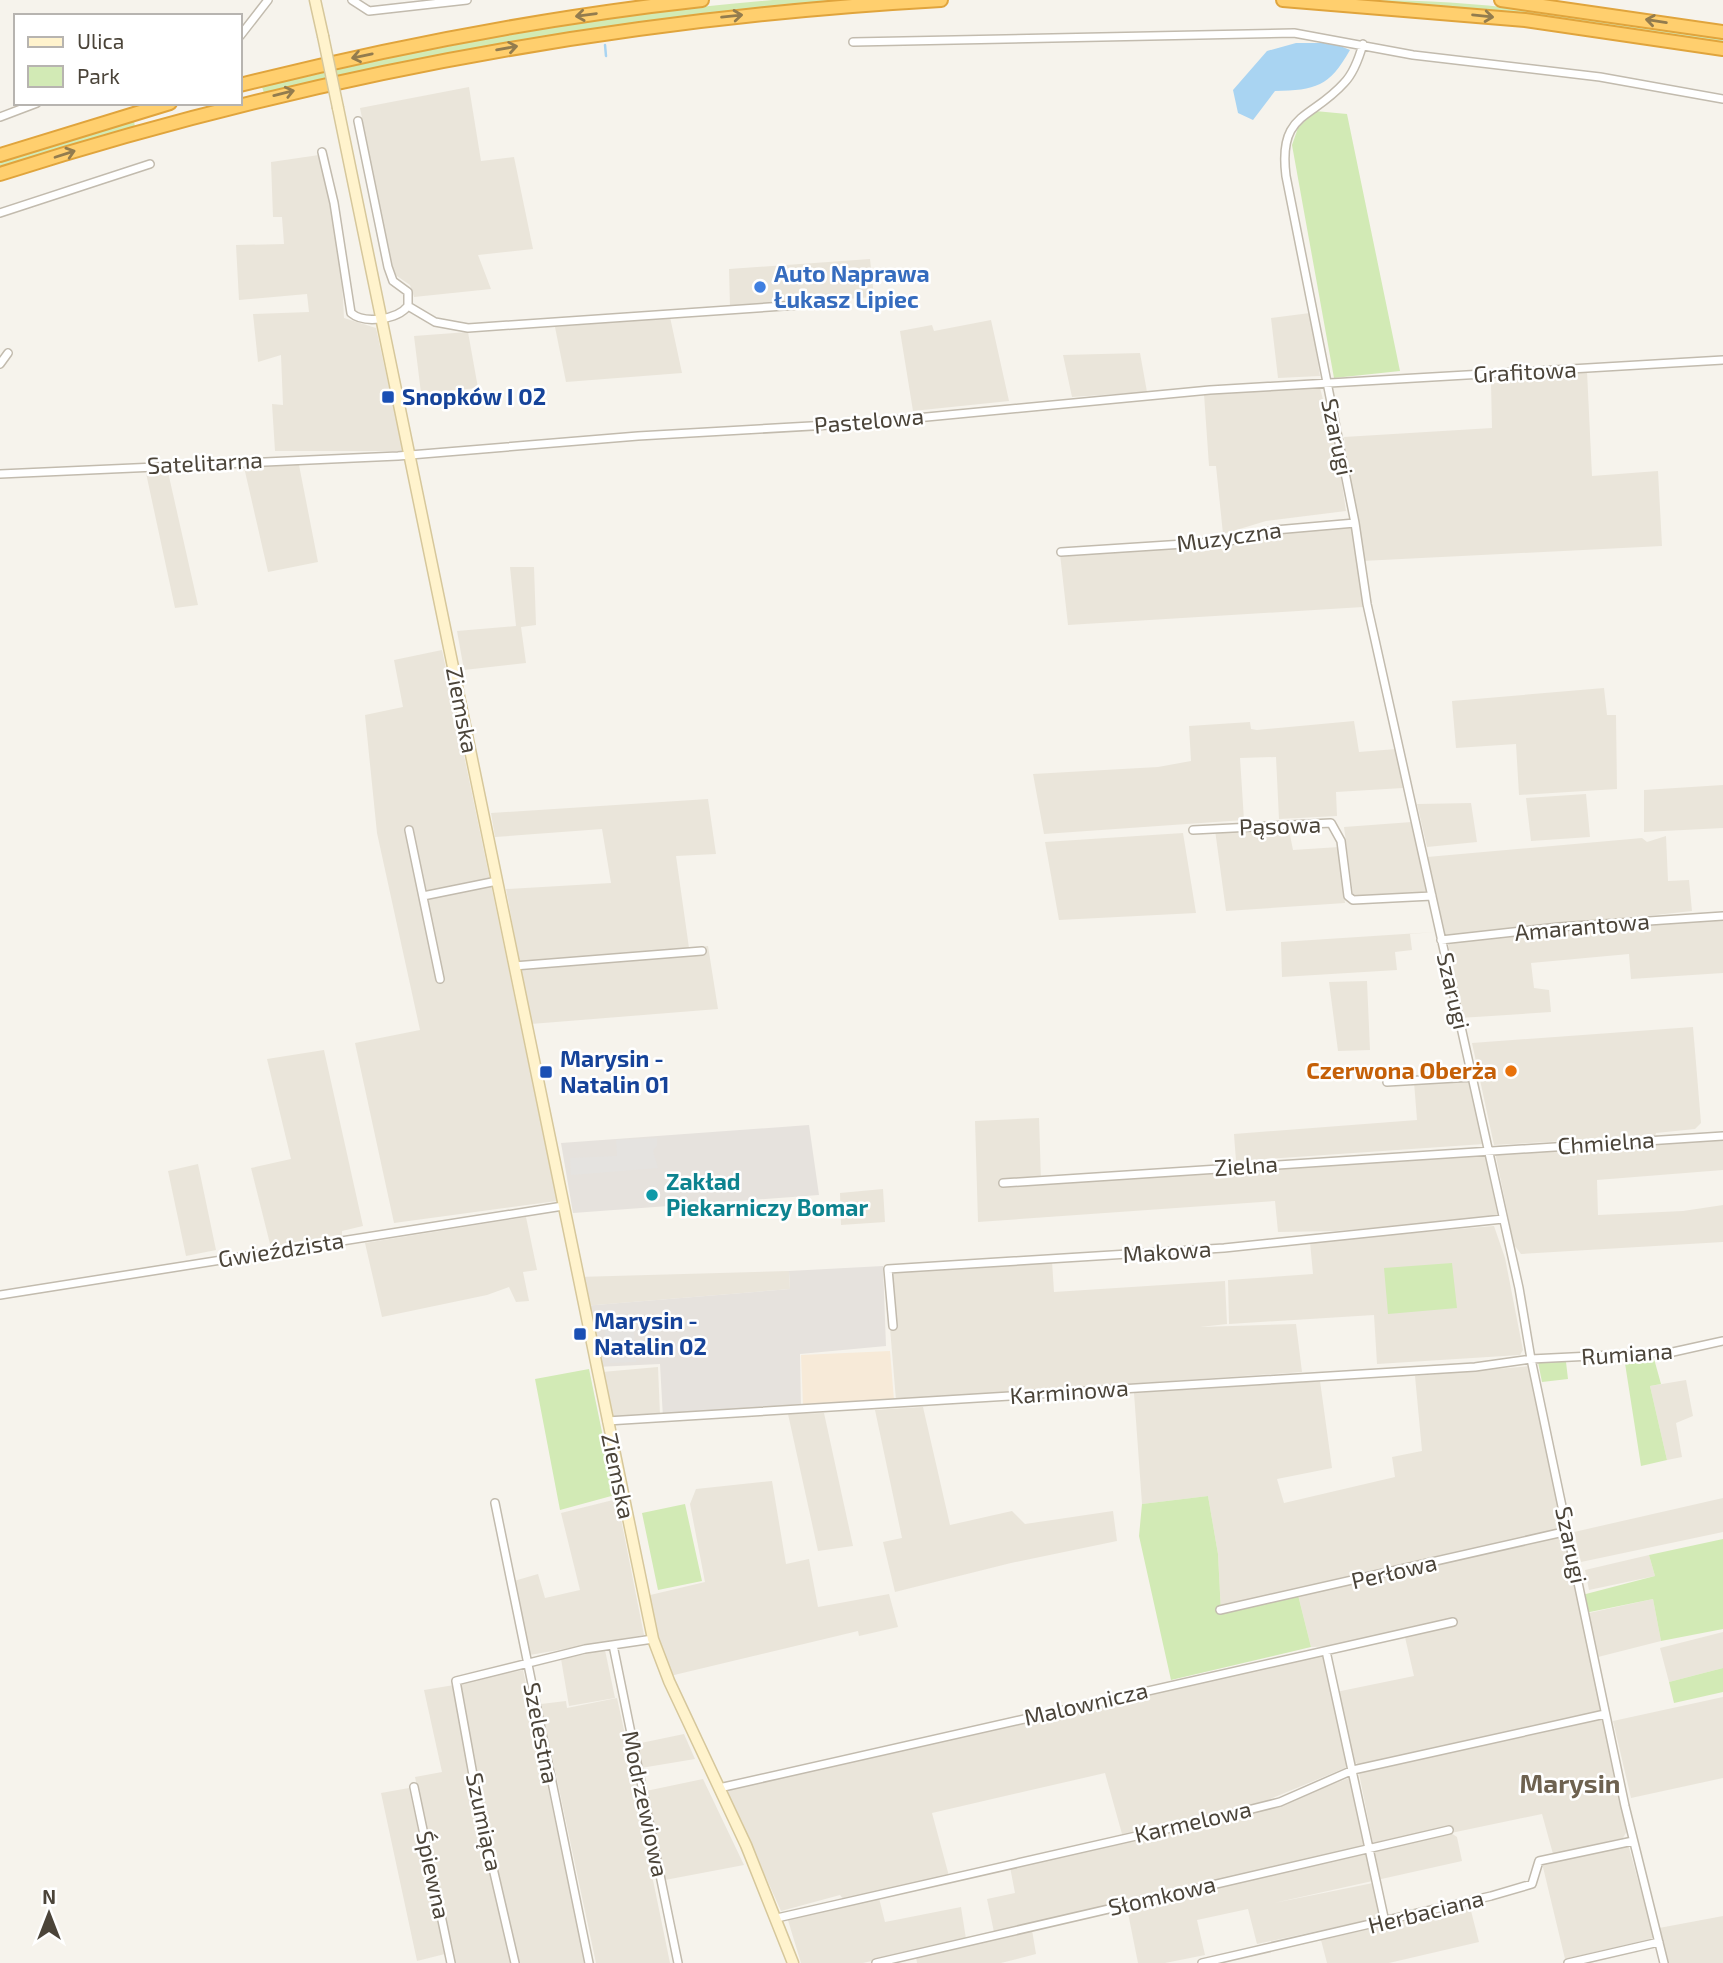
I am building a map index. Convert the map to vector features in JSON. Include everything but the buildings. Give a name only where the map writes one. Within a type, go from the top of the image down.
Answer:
[{"type":"highway","points":[[242,85],[417,44],[570,17],[702,0]]},
{"type":"highway","points":[[242,104],[490,51],[728,17],[941,0]]},
{"type":"highway","points":[[1283,0],[1501,18],[1723,49]]},
{"type":"highway","points":[[1501,0],[1723,32]]},
{"type":"highway","points":[[0,155],[163,105]]},
{"type":"highway","points":[[0,174],[240,105]]},
{"type":"street","points":[[242,33],[268,0]]},
{"type":"street","name":"Ziemska","points":[[316,0],[653,1639],[669,1681],[777,1918],[793,1963]]},
{"type":"street","points":[[352,0],[369,11],[467,0]]},
{"type":"street","points":[[853,42],[1311,34],[1413,55],[1600,77],[1723,99]]},
{"type":"street","name":"Szarugi","points":[[1363,44],[1345,83],[1293,125],[1285,150],[1286,176],[1355,523],[1367,604],[1519,1288],[1531,1359],[1605,1714],[1633,1842],[1664,1963]]},
{"type":"street","points":[[0,117],[32,105]]},
{"type":"street","points":[[358,121],[388,267],[393,281],[408,292],[408,306]]},
{"type":"street","points":[[322,152],[336,215],[351,313],[357,318],[382,317],[398,314],[408,306]]},
{"type":"street","points":[[0,213],[150,164]]},
{"type":"street","points":[[408,306],[435,322],[468,328],[813,304]]},
{"type":"street","points":[[0,364],[8,354]]},
{"type":"street","name":"Grafitowa","points":[[1326,384],[1723,360]]},
{"type":"street","name":"Pastelowa","points":[[410,454],[638,436],[864,423],[1210,390],[1326,384]]},
{"type":"street","name":"Satelitarna","points":[[0,474],[410,454]]},
{"type":"street","name":"Muzyczna","points":[[1061,552],[1230,541],[1275,530],[1355,523]]},
{"type":"street","name":"Pąsowa","points":[[1193,830],[1327,822],[1339,834],[1348,896],[1353,900],[1432,896]]},
{"type":"street","points":[[409,831],[440,979]]},
{"type":"street","points":[[423,896],[497,881]]},
{"type":"street","name":"Amarantowa","points":[[1441,940],[1559,927],[1723,916]]},
{"type":"street","points":[[514,966],[702,951]]},
{"type":"street","points":[[1387,1082],[1473,1077]]},
{"type":"street","name":"Chmielna","points":[[1489,1151],[1723,1136]]},
{"type":"street","name":"Zielna","points":[[1003,1183],[1489,1151]]},
{"type":"street","name":"Gwieździsta","points":[[0,1295],[563,1206]]},
{"type":"street","name":"Makowa","points":[[893,1326],[888,1269],[1224,1248],[1503,1219]]},
{"type":"street","name":"Rumiana","points":[[1531,1359],[1673,1352],[1723,1341]]},
{"type":"street","name":"Karminowa","points":[[607,1421],[1420,1371],[1507,1364],[1531,1359]]},
{"type":"street","name":"Szelestna","points":[[495,1503],[589,1963]]},
{"type":"street","name":"Perłowa","points":[[1220,1610],[1568,1531]]},
{"type":"street","name":"Malownicza","points":[[719,1788],[1453,1622]]},
{"type":"street","points":[[528,1665],[585,1649],[653,1639]]},
{"type":"street","name":"Modrzewiowa","points":[[613,1645],[678,1963]]},
{"type":"street","points":[[1326,1651],[1385,1922]]},
{"type":"street","name":"Szumiąca","points":[[515,1963],[479,1808],[456,1681],[528,1665]]},
{"type":"street","name":"Karmelowa","points":[[777,1918],[1280,1802],[1353,1770],[1605,1714]]},
{"type":"street","name":"Śpiewna","points":[[414,1787],[451,1963]]},
{"type":"street","name":"Słomkowa","points":[[876,1963],[1449,1830]]},
{"type":"street","name":"Herbaciana","points":[[1202,1963],[1385,1922],[1532,1884],[1539,1861],[1633,1842]]},
{"type":"street","points":[[1568,1963],[1659,1942]]},
{"type":"shaded area","points":[[469,87],[481,161],[514,157],[533,249],[478,255],[491,289],[414,297],[410,285],[394,274],[360,108]]},
{"type":"shaded area","points":[[319,155],[326,176],[341,263],[344,318],[376,328],[403,451],[275,451],[272,404],[283,405],[281,355],[258,362],[253,314],[309,312],[307,294],[239,300],[236,245],[284,244],[282,217],[273,217],[271,162]]},
{"type":"shaded area","points":[[870,259],[874,297],[730,307],[729,269]]},
{"type":"shaded area","points":[[1310,313],[1320,376],[1278,378],[1271,318]]},
{"type":"shaded area","points":[[670,317],[682,373],[566,382],[555,327]]},
{"type":"shaded area","points":[[991,320],[1009,401],[913,411],[900,331],[932,325],[934,331]]},
{"type":"shaded area","points":[[468,332],[478,388],[421,393],[414,336]]},
{"type":"shaded area","points":[[1140,353],[1147,392],[1072,397],[1063,355]]},
{"type":"shaded area","points":[[1587,371],[1592,476],[1658,471],[1662,546],[1362,561],[1344,437],[1492,428],[1491,383],[1506,383],[1542,373]]},
{"type":"shaded area","points":[[1320,388],[1338,456],[1346,511],[1266,521],[1223,534],[1216,466],[1209,466],[1204,394]]},
{"type":"shaded area","points":[[299,465],[318,562],[268,572],[244,467]]},
{"type":"shaded area","points":[[168,472],[198,605],[175,608],[146,473]]},
{"type":"shaded area","points":[[1349,525],[1352,528],[1363,607],[1068,625],[1060,554],[1211,547],[1270,533]]},
{"type":"shaded area","points":[[510,567],[534,567],[536,625],[521,627],[526,663],[464,670],[457,631],[516,626]]},
{"type":"shaded area","points":[[442,650],[557,1201],[394,1223],[355,1043],[420,1030],[377,833],[365,715],[403,707],[394,660]]},
{"type":"shaded area","points":[[1604,688],[1607,715],[1616,715],[1617,789],[1519,795],[1516,744],[1456,748],[1452,701]]},
{"type":"shaded area","points":[[1354,721],[1359,752],[1396,749],[1403,788],[1336,792],[1337,816],[1279,819],[1276,757],[1240,758],[1244,820],[1044,834],[1033,774],[1158,767],[1191,761],[1189,726],[1250,722],[1251,729],[1257,730]]},
{"type":"shaded area","points":[[1723,785],[1723,828],[1644,832],[1644,790]]},
{"type":"shaded area","points":[[1586,794],[1590,837],[1531,841],[1526,798]]},
{"type":"shaded area","points":[[708,799],[716,854],[676,856],[689,948],[708,946],[718,1009],[531,1024],[506,889],[611,883],[602,829],[495,837],[491,813]]},
{"type":"shaded area","points":[[1471,803],[1477,842],[1427,847],[1417,804]]},
{"type":"shaded area","points":[[1412,822],[1427,893],[1361,898],[1353,894],[1344,827]]},
{"type":"shaded area","points":[[1288,825],[1293,850],[1339,847],[1345,903],[1226,911],[1215,830]]},
{"type":"shaded area","points":[[1183,833],[1196,913],[1059,920],[1045,842]]},
{"type":"shaded area","points":[[1666,836],[1668,881],[1689,880],[1692,911],[1446,938],[1427,857],[1642,838],[1647,842]]},
{"type":"shaded area","points":[[1723,918],[1723,973],[1631,979],[1629,954],[1531,963],[1534,988],[1549,990],[1551,1012],[1460,1018],[1448,942]]},
{"type":"shaded area","points":[[1435,932],[1410,934],[1412,950],[1395,952],[1397,970],[1282,977],[1281,942]]},
{"type":"shaded area","points":[[1367,981],[1370,1050],[1338,1051],[1329,982]]},
{"type":"shaded area","points":[[1693,1027],[1701,1123],[1695,1129],[1656,1133],[1655,1136],[1494,1145],[1472,1043]]},
{"type":"shaded area","points":[[324,1050],[363,1226],[342,1231],[342,1236],[271,1248],[251,1168],[291,1159],[267,1059]]},
{"type":"shaded area","points":[[1472,1078],[1484,1144],[1236,1161],[1234,1134],[1417,1120],[1414,1082]]},
{"type":"shaded area","points":[[1039,1118],[1041,1181],[1485,1154],[1498,1217],[1336,1231],[1278,1232],[1275,1201],[978,1222],[975,1121]]},
{"type":"shaded area","points":[[809,1125],[819,1195],[573,1213],[561,1143]]},
{"type":"shaded area","points":[[657,1138],[657,1146],[653,1151],[658,1168],[571,1175],[570,1158],[617,1156],[616,1140]]},
{"type":"shaded area","points":[[1723,1139],[1723,1170],[1597,1180],[1598,1215],[1683,1211],[1723,1205],[1723,1242],[1521,1254],[1514,1245],[1495,1152]]},
{"type":"shaded area","points":[[198,1164],[216,1250],[186,1256],[168,1171]]},
{"type":"shaded area","points":[[883,1189],[885,1222],[841,1225],[840,1193]]},
{"type":"shaded area","points":[[526,1217],[537,1270],[523,1272],[529,1301],[516,1302],[509,1287],[487,1295],[382,1317],[365,1243]]},
{"type":"shaded area","points":[[1494,1226],[1505,1258],[1523,1350],[1520,1355],[1377,1364],[1374,1315],[1229,1324],[1228,1280],[1313,1274],[1310,1242]]},
{"type":"shaded area","points":[[1052,1261],[1054,1292],[1225,1281],[1227,1324],[1200,1327],[1296,1324],[1302,1372],[896,1400],[885,1268]]},
{"type":"shaded area","points":[[883,1266],[886,1346],[800,1354],[801,1409],[663,1418],[660,1364],[596,1367],[583,1306],[790,1289],[789,1271]]},
{"type":"shaded area","points":[[789,1271],[790,1289],[583,1306],[577,1277]]},
{"type":"shaded area","points":[[633,1322],[636,1362],[610,1363],[603,1323]]},
{"type":"shaded area","points":[[890,1351],[894,1400],[803,1405],[801,1355]]},
{"type":"shaded area","points":[[1531,1366],[1627,1831],[1623,1838],[1553,1854],[1542,1814],[1451,1833],[1457,1837],[1462,1861],[1274,1903],[1373,1883],[1382,1917],[1257,1944],[1248,1909],[1197,1920],[1205,1955],[1165,1963],[1138,1963],[1127,1908],[1423,1839],[1374,1849],[1357,1763],[1263,1802],[1122,1834],[1105,1773],[932,1813],[949,1876],[843,1899],[840,1895],[781,1911],[727,1790],[1327,1653],[1336,1692],[1414,1676],[1404,1633],[1339,1646],[1311,1647],[1298,1595],[1221,1613],[1218,1554],[1208,1496],[1142,1504],[1134,1393],[1320,1381],[1332,1468],[1277,1479],[1284,1503],[1395,1477],[1392,1457],[1422,1451],[1415,1376]]},
{"type":"shaded area","points":[[658,1367],[660,1415],[610,1418],[602,1372]]},
{"type":"shaded area","points":[[1686,1380],[1693,1416],[1676,1423],[1682,1457],[1667,1460],[1650,1386]]},
{"type":"shaded area","points":[[923,1407],[950,1525],[1012,1511],[1025,1524],[1113,1511],[1117,1541],[1011,1563],[895,1592],[883,1542],[902,1538],[875,1410]]},
{"type":"shaded area","points":[[824,1413],[853,1546],[818,1551],[788,1414]]},
{"type":"shaded area","points":[[772,1481],[786,1564],[809,1559],[818,1607],[889,1594],[898,1627],[859,1636],[858,1631],[670,1676],[657,1641],[646,1596],[705,1582],[690,1504],[696,1489]]},
{"type":"shaded area","points":[[1723,1498],[1723,1532],[1581,1562],[1574,1532]]},
{"type":"shaded area","points":[[617,1499],[644,1635],[530,1655],[514,1581],[538,1574],[545,1598],[580,1590],[561,1513]]},
{"type":"shaded area","points":[[1649,1555],[1655,1576],[1589,1590],[1585,1570]]},
{"type":"shaded area","points":[[1653,1599],[1661,1641],[1598,1657],[1589,1613]]},
{"type":"shaded area","points":[[1723,1632],[1723,1668],[1669,1682],[1660,1648]]},
{"type":"shaded area","points":[[605,1650],[615,1698],[569,1706],[561,1659]]},
{"type":"shaded area","points":[[523,1670],[585,1963],[453,1963],[415,1777],[442,1772],[424,1690],[454,1685],[459,1722],[468,1721],[461,1683]]},
{"type":"shaded area","points":[[1723,1697],[1723,1778],[1631,1798],[1613,1721]]},
{"type":"shaded area","points":[[617,1698],[649,1844],[646,1846],[670,1963],[596,1963],[541,1704],[566,1701],[567,1708]]},
{"type":"shaded area","points":[[684,1734],[695,1759],[641,1768],[636,1744]]},
{"type":"shaded area","points":[[1349,1778],[1365,1846],[1359,1851],[994,1932],[987,1899],[1015,1893],[1010,1867],[1272,1808]]},
{"type":"shaded area","points":[[703,1779],[744,1865],[665,1880],[646,1791]]},
{"type":"shaded area","points":[[409,1788],[445,1954],[417,1961],[381,1793]]},
{"type":"shaded area","points":[[1628,1844],[1654,1938],[1565,1959],[1542,1863]]},
{"type":"shaded area","points":[[879,1898],[885,1922],[961,1907],[966,1939],[863,1963],[801,1963],[787,1917]]},
{"type":"shaded area","points":[[1470,1907],[1479,1942],[1389,1963],[1327,1963],[1321,1940]]},
{"type":"shaded area","points":[[1723,1916],[1723,1963],[1669,1963],[1659,1928]]},
{"type":"shaded area","points":[[1032,1930],[1036,1954],[1001,1963],[917,1963],[916,1957]]},
{"type":"green space","points":[[773,0],[862,0],[711,15],[561,35],[412,61],[264,93],[262,87],[389,58],[580,23]]},
{"type":"green space","points":[[1374,0],[1462,3],[1549,12],[1723,37],[1723,44],[1526,15]]},
{"type":"green space","points":[[1315,111],[1347,114],[1400,371],[1334,378],[1292,145],[1298,128]]},
{"type":"green space","points":[[134,121],[135,127],[0,169],[0,162]]},
{"type":"green space","points":[[1452,1263],[1457,1308],[1388,1314],[1384,1268]]},
{"type":"green space","points":[[1653,1355],[1661,1384],[1650,1386],[1667,1460],[1641,1466],[1624,1357]]},
{"type":"green space","points":[[1538,1362],[1566,1362],[1568,1379],[1542,1382]]},
{"type":"green space","points":[[589,1369],[615,1495],[560,1510],[535,1379]]},
{"type":"green space","points":[[1208,1496],[1218,1554],[1221,1613],[1298,1595],[1311,1647],[1171,1680],[1139,1536],[1142,1504]]},
{"type":"green space","points":[[685,1504],[702,1581],[658,1590],[642,1513]]},
{"type":"green space","points":[[1723,1539],[1723,1629],[1661,1641],[1653,1599],[1585,1613],[1582,1595],[1655,1576],[1649,1555]]},
{"type":"green space","points":[[1723,1668],[1723,1692],[1674,1703],[1669,1682]]},
{"type":"water","points":[[1296,43],[1333,43],[1350,50],[1335,72],[1320,84],[1275,91],[1253,120],[1238,113],[1233,90],[1267,51]]},
{"type":"waterway","points":[[605,45],[606,56]]},
{"type":"place","name":"Auto Naprawa Łukasz Lipiec","points":[[760,287]]},
{"type":"place","name":"Snopków I 02","points":[[388,397]]},
{"type":"place","name":"Czerwona Oberża","points":[[1511,1071]]},
{"type":"place","name":"Marysin - Natalin 01","points":[[546,1072]]},
{"type":"place","name":"Zakład Piekarniczy Bomar","points":[[652,1195]]},
{"type":"place","name":"Marysin - Natalin 02","points":[[580,1334]]},
{"type":"district","name":"Marysin","points":[[1570,1784]]}]
